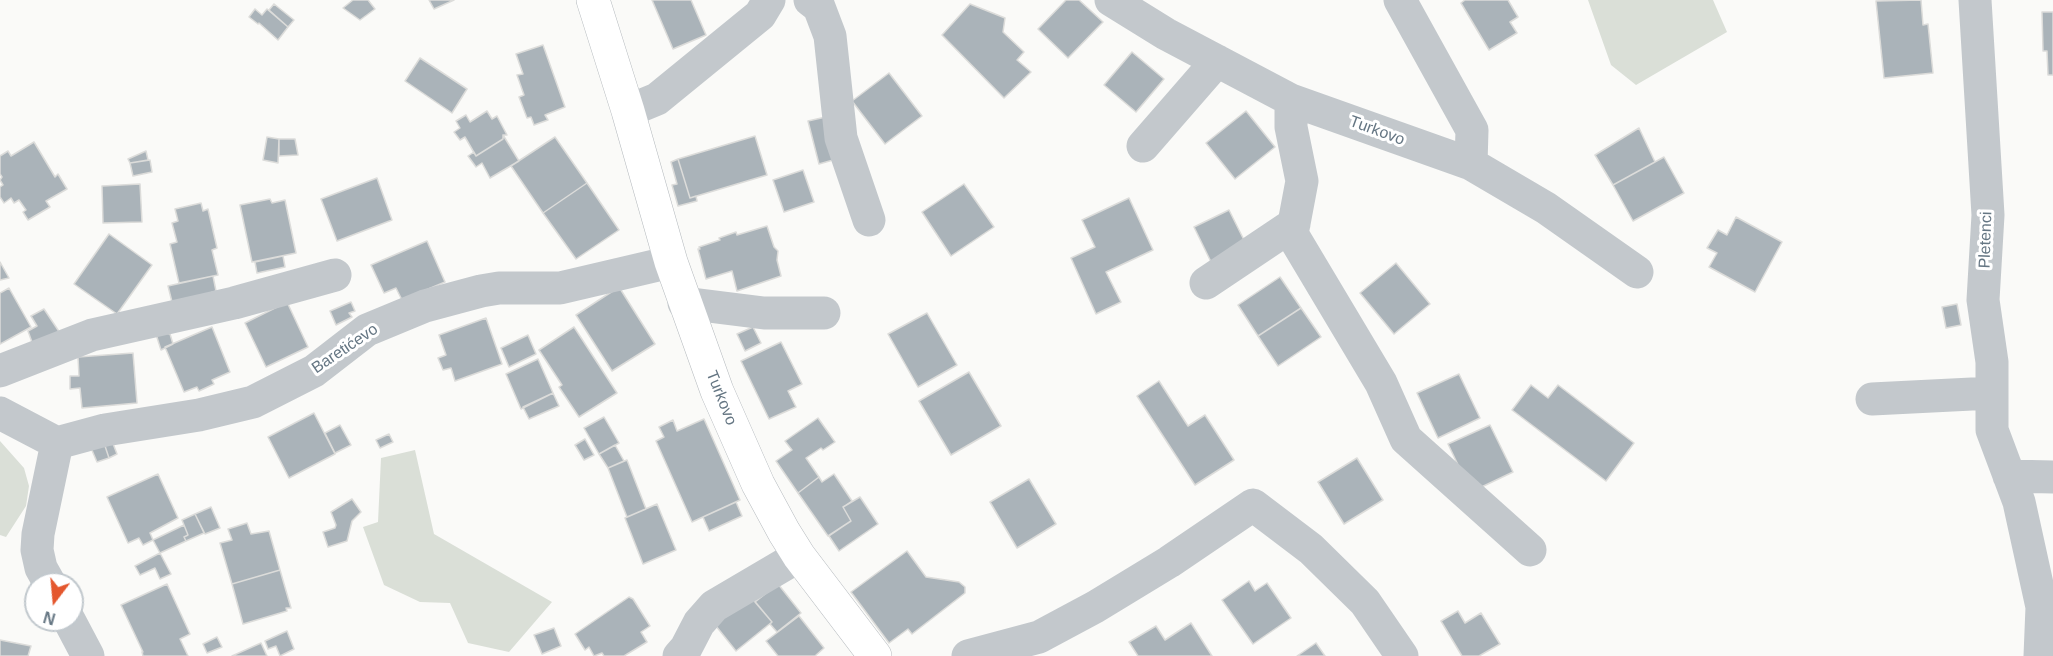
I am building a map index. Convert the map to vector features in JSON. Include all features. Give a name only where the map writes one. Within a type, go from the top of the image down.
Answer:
[{"type":"main road","name":"Turkovo","points":[[593,0],[684,303],[717,391],[758,484],[799,556],[875,656]]},
{"type":"street","points":[[628,111],[657,99],[760,15],[769,0]]},
{"type":"street","points":[[810,0],[819,7],[830,36],[840,138],[869,220]]},
{"type":"street","name":"Turkovo","points":[[1111,0],[1153,12],[1217,61],[1291,100],[1471,164],[1546,208],[1638,272]]},
{"type":"street","points":[[1400,0],[1472,130],[1471,164]]},
{"type":"street","name":"Pletenci","points":[[1975,0],[1988,215],[1983,300],[1992,362],[1992,430],[2019,502],[2042,607],[2040,656]]},
{"type":"street","points":[[1143,146],[1217,61]]},
{"type":"street","points":[[1291,100],[1291,127],[1302,180],[1292,234],[1381,384],[1406,439],[1530,550]]},
{"type":"street","points":[[1206,283],[1294,224]]},
{"type":"street","name":"Baretićevo","points":[[57,443],[105,430],[199,415],[253,402],[314,371],[367,330],[425,306],[499,288],[560,288],[671,262]]},
{"type":"street","points":[[0,370],[92,335],[234,303],[335,275]]},
{"type":"street","points":[[684,303],[764,313],[824,313]]},
{"type":"street","points":[[1872,399],[1992,393]]},
{"type":"street","points":[[0,413],[57,443],[38,534],[37,550],[43,572]]},
{"type":"street","points":[[2009,476],[2053,477]]},
{"type":"street","points":[[968,656],[1039,637],[1095,607],[1253,506],[1311,549],[1365,602],[1402,656]]},
{"type":"street","points":[[680,656],[699,623],[714,606],[799,556]]},
{"type":"street","points":[[75,632],[88,656]]},
{"type":"shaded area","points":[[1588,0],[1713,0],[1727,32],[1636,85],[1611,65]]},
{"type":"shaded area","points":[[0,441],[24,468],[29,486],[26,506],[6,537],[0,535]]},
{"type":"shaded area","points":[[415,450],[434,534],[552,602],[509,652],[468,643],[450,603],[420,602],[384,585],[363,527],[378,522],[381,458]]},
{"type":"building","points":[[353,0],[368,0],[375,9],[360,20],[343,8]]},
{"type":"building","points":[[429,0],[454,0],[434,9]]},
{"type":"building","points":[[652,0],[691,0],[706,35],[673,49]]},
{"type":"building","points":[[1066,0],[1079,0],[1103,22],[1068,58],[1038,29]]},
{"type":"building","points":[[1465,0],[1508,0],[1518,17],[1510,22],[1517,33],[1489,50],[1461,3]]},
{"type":"building","points":[[1921,0],[1923,25],[1928,24],[1933,73],[1884,78],[1876,1]]},
{"type":"building","points":[[274,4],[294,20],[288,27],[269,10]]},
{"type":"building","points":[[970,4],[1005,18],[1003,32],[1024,52],[1017,60],[1031,72],[1004,98],[942,35]]},
{"type":"building","points":[[255,9],[262,15],[267,9],[288,27],[278,40],[249,17]]},
{"type":"building","points":[[2042,12],[2053,12],[2053,75],[2048,75],[2047,51],[2043,51]]},
{"type":"building","points":[[543,45],[565,107],[545,115],[548,120],[534,125],[531,117],[527,118],[519,97],[524,95],[517,75],[523,74],[516,54]]},
{"type":"building","points":[[1132,52],[1164,79],[1136,112],[1104,85]]},
{"type":"building","points":[[420,58],[467,89],[452,113],[405,81]]},
{"type":"building","points":[[889,73],[922,116],[885,144],[852,101]]},
{"type":"building","points":[[487,111],[492,119],[497,116],[507,135],[503,135],[503,139],[476,156],[465,137],[460,140],[454,132],[460,128],[456,121],[466,115],[470,122]]},
{"type":"building","points":[[1246,111],[1275,147],[1235,179],[1206,143]]},
{"type":"building","points":[[830,116],[840,158],[819,164],[808,121]]},
{"type":"building","points":[[1639,128],[1655,162],[1613,185],[1595,155]]},
{"type":"building","points":[[503,135],[519,161],[490,178],[482,163],[476,167],[468,156],[474,152],[476,156],[503,139]]},
{"type":"building","points":[[755,136],[767,175],[690,198],[678,159]]},
{"type":"building","points":[[267,137],[279,139],[278,163],[263,160]]},
{"type":"building","points":[[555,137],[587,183],[543,213],[511,166]]},
{"type":"building","points":[[279,139],[295,139],[298,155],[279,156]]},
{"type":"building","points":[[34,142],[55,177],[58,174],[67,189],[46,201],[50,207],[28,220],[23,212],[26,210],[19,200],[14,203],[11,198],[4,203],[0,197],[0,187],[3,185],[0,180],[2,177],[0,156],[8,151],[11,156]]},
{"type":"building","points":[[146,151],[148,160],[130,163],[128,159]]},
{"type":"building","points":[[1664,157],[1684,193],[1633,221],[1613,185]]},
{"type":"building","points":[[678,159],[690,198],[696,196],[697,201],[678,206],[672,185],[677,184],[671,162]]},
{"type":"building","points":[[150,160],[152,172],[133,176],[130,163]]},
{"type":"building","points":[[803,170],[814,202],[784,212],[773,180]]},
{"type":"building","points":[[377,178],[392,220],[337,241],[321,199]]},
{"type":"building","points":[[587,183],[619,230],[576,259],[543,213]]},
{"type":"building","points":[[140,184],[142,222],[103,223],[102,186]]},
{"type":"building","points":[[964,184],[994,227],[951,256],[922,212]]},
{"type":"building","points":[[1129,198],[1153,250],[1106,272],[1121,302],[1096,314],[1071,258],[1095,247],[1082,220]]},
{"type":"building","points":[[270,199],[272,203],[285,200],[296,253],[252,262],[240,205]]},
{"type":"building","points":[[201,203],[203,211],[208,209],[217,248],[212,250],[218,275],[179,283],[170,244],[177,242],[172,223],[178,221],[175,209]]},
{"type":"building","points":[[1229,210],[1249,250],[1214,268],[1194,227]]},
{"type":"building","points":[[1736,217],[1782,242],[1755,292],[1709,267],[1717,253],[1707,248],[1718,230],[1727,235]]},
{"type":"building","points":[[767,226],[774,247],[778,251],[777,260],[781,276],[737,291],[732,271],[706,279],[699,247],[736,232],[737,235]]},
{"type":"building","points":[[109,234],[152,265],[117,314],[74,284]]},
{"type":"building","points":[[427,241],[445,282],[402,300],[396,288],[384,293],[371,265]]},
{"type":"building","points":[[283,256],[285,267],[257,273],[255,262]]},
{"type":"building","points":[[0,262],[9,278],[0,280]]},
{"type":"building","points":[[1396,263],[1430,304],[1394,334],[1360,293]]},
{"type":"building","points":[[213,276],[216,291],[173,306],[168,286]]},
{"type":"building","points":[[1280,277],[1301,308],[1258,336],[1238,305]]},
{"type":"building","points":[[619,287],[655,344],[612,371],[576,315]]},
{"type":"building","points":[[9,288],[31,327],[0,344],[0,293]]},
{"type":"building","points":[[287,302],[308,347],[266,367],[245,323]]},
{"type":"building","points":[[351,302],[355,311],[349,313],[352,317],[336,325],[330,311]]},
{"type":"building","points":[[1957,304],[1961,325],[1946,328],[1942,307]]},
{"type":"building","points":[[1301,308],[1321,337],[1278,366],[1258,336]]},
{"type":"building","points":[[44,309],[60,333],[33,345],[28,331],[37,326],[31,316]]},
{"type":"building","points":[[927,313],[957,365],[918,387],[888,334]]},
{"type":"building","points":[[486,318],[502,364],[455,381],[451,368],[443,370],[438,358],[446,355],[439,335]]},
{"type":"building","points":[[212,327],[230,372],[212,380],[214,384],[199,391],[197,387],[184,392],[165,347]]},
{"type":"building","points":[[574,327],[617,393],[579,417],[559,387],[562,385],[539,350]]},
{"type":"building","points":[[753,327],[761,343],[745,351],[737,334]]},
{"type":"building","points":[[155,331],[170,334],[173,344],[161,350]]},
{"type":"building","points":[[528,335],[536,354],[509,367],[501,348]]},
{"type":"building","points":[[781,342],[802,384],[788,391],[796,407],[769,419],[741,361]]},
{"type":"building","points":[[133,353],[137,403],[82,408],[80,388],[70,389],[70,376],[79,376],[78,357]]},
{"type":"building","points":[[538,359],[553,393],[521,409],[506,374]]},
{"type":"building","points":[[969,372],[1001,426],[951,455],[919,401]]},
{"type":"building","points":[[1459,374],[1480,418],[1438,438],[1417,393]]},
{"type":"building","points":[[1159,381],[1188,426],[1205,415],[1234,460],[1195,485],[1137,396]]},
{"type":"building","points":[[1531,385],[1548,398],[1558,385],[1634,443],[1606,481],[1512,410]]},
{"type":"building","points":[[553,393],[559,406],[529,419],[523,407]]},
{"type":"building","points":[[314,413],[335,454],[289,478],[268,437]]},
{"type":"building","points":[[604,417],[619,443],[599,454],[584,428]]},
{"type":"building","points":[[818,418],[835,442],[806,458],[819,477],[798,493],[776,461],[792,450],[785,441]]},
{"type":"building","points":[[704,419],[740,500],[692,522],[656,441],[664,437],[659,427],[673,420],[677,431]]},
{"type":"building","points":[[340,425],[351,445],[335,453],[325,433]]},
{"type":"building","points":[[1490,425],[1513,472],[1471,492],[1448,444]]},
{"type":"building","points":[[389,434],[393,442],[380,448],[376,440]]},
{"type":"building","points":[[585,439],[594,455],[584,460],[575,445]]},
{"type":"building","points":[[112,441],[117,454],[109,458],[104,443]]},
{"type":"building","points":[[104,443],[109,458],[97,462],[91,448]]},
{"type":"building","points":[[615,445],[624,461],[608,468],[599,454]]},
{"type":"building","points":[[1357,458],[1383,500],[1344,524],[1318,482]]},
{"type":"building","points":[[627,460],[646,509],[627,517],[608,468]]},
{"type":"building","points":[[158,474],[178,518],[150,533],[153,540],[143,545],[139,538],[128,543],[107,497]]},
{"type":"building","points":[[834,474],[852,501],[843,507],[851,521],[828,536],[798,493],[819,477],[822,482]]},
{"type":"building","points":[[1029,479],[1056,524],[1017,548],[990,502]]},
{"type":"building","points":[[860,497],[878,524],[839,551],[829,536],[851,521],[843,507]]},
{"type":"building","points":[[352,499],[361,512],[352,521],[347,541],[328,547],[323,532],[335,528],[331,512]]},
{"type":"building","points":[[736,502],[742,516],[709,531],[703,517]]},
{"type":"building","points":[[657,504],[676,550],[643,564],[625,518]]},
{"type":"building","points":[[211,507],[220,528],[205,534],[195,514]]},
{"type":"building","points":[[195,514],[204,533],[186,541],[184,537],[188,535],[182,520]]},
{"type":"building","points":[[247,523],[251,534],[269,531],[280,570],[232,584],[220,543],[232,540],[228,529]]},
{"type":"building","points":[[184,525],[188,535],[184,537],[186,541],[160,553],[153,540]]},
{"type":"building","points":[[907,551],[926,577],[959,582],[965,587],[965,593],[912,634],[908,629],[889,643],[851,592]]},
{"type":"building","points":[[160,553],[171,574],[160,579],[155,568],[140,575],[135,566]]},
{"type":"building","points":[[280,570],[291,608],[243,624],[232,584]]},
{"type":"building","points":[[1249,581],[1255,591],[1267,583],[1291,618],[1253,644],[1222,600]]},
{"type":"building","points":[[167,584],[190,634],[180,639],[188,656],[143,656],[121,605]]},
{"type":"building","points":[[778,584],[801,613],[777,632],[770,624],[772,622],[755,602]]},
{"type":"building","points":[[747,592],[772,622],[736,651],[712,621]]},
{"type":"building","points":[[629,597],[633,599],[650,626],[641,632],[647,642],[624,656],[604,656],[602,653],[594,656],[589,647],[585,650],[575,634]]},
{"type":"building","points":[[1458,611],[1465,623],[1481,613],[1500,644],[1479,656],[1462,656],[1441,621]]},
{"type":"building","points":[[799,616],[824,648],[815,656],[778,656],[766,641]]},
{"type":"building","points":[[1191,623],[1212,656],[1138,656],[1129,642],[1156,626],[1165,640]]},
{"type":"building","points":[[554,628],[561,646],[542,654],[534,635]]},
{"type":"building","points":[[287,631],[294,649],[280,656],[276,646],[268,649],[265,641]]},
{"type":"building","points":[[217,637],[222,647],[207,653],[203,644]]},
{"type":"building","points":[[0,640],[31,646],[28,656],[0,656]]},
{"type":"building","points":[[261,643],[267,656],[232,656]]},
{"type":"building","points":[[1316,643],[1325,656],[1297,656]]}]
